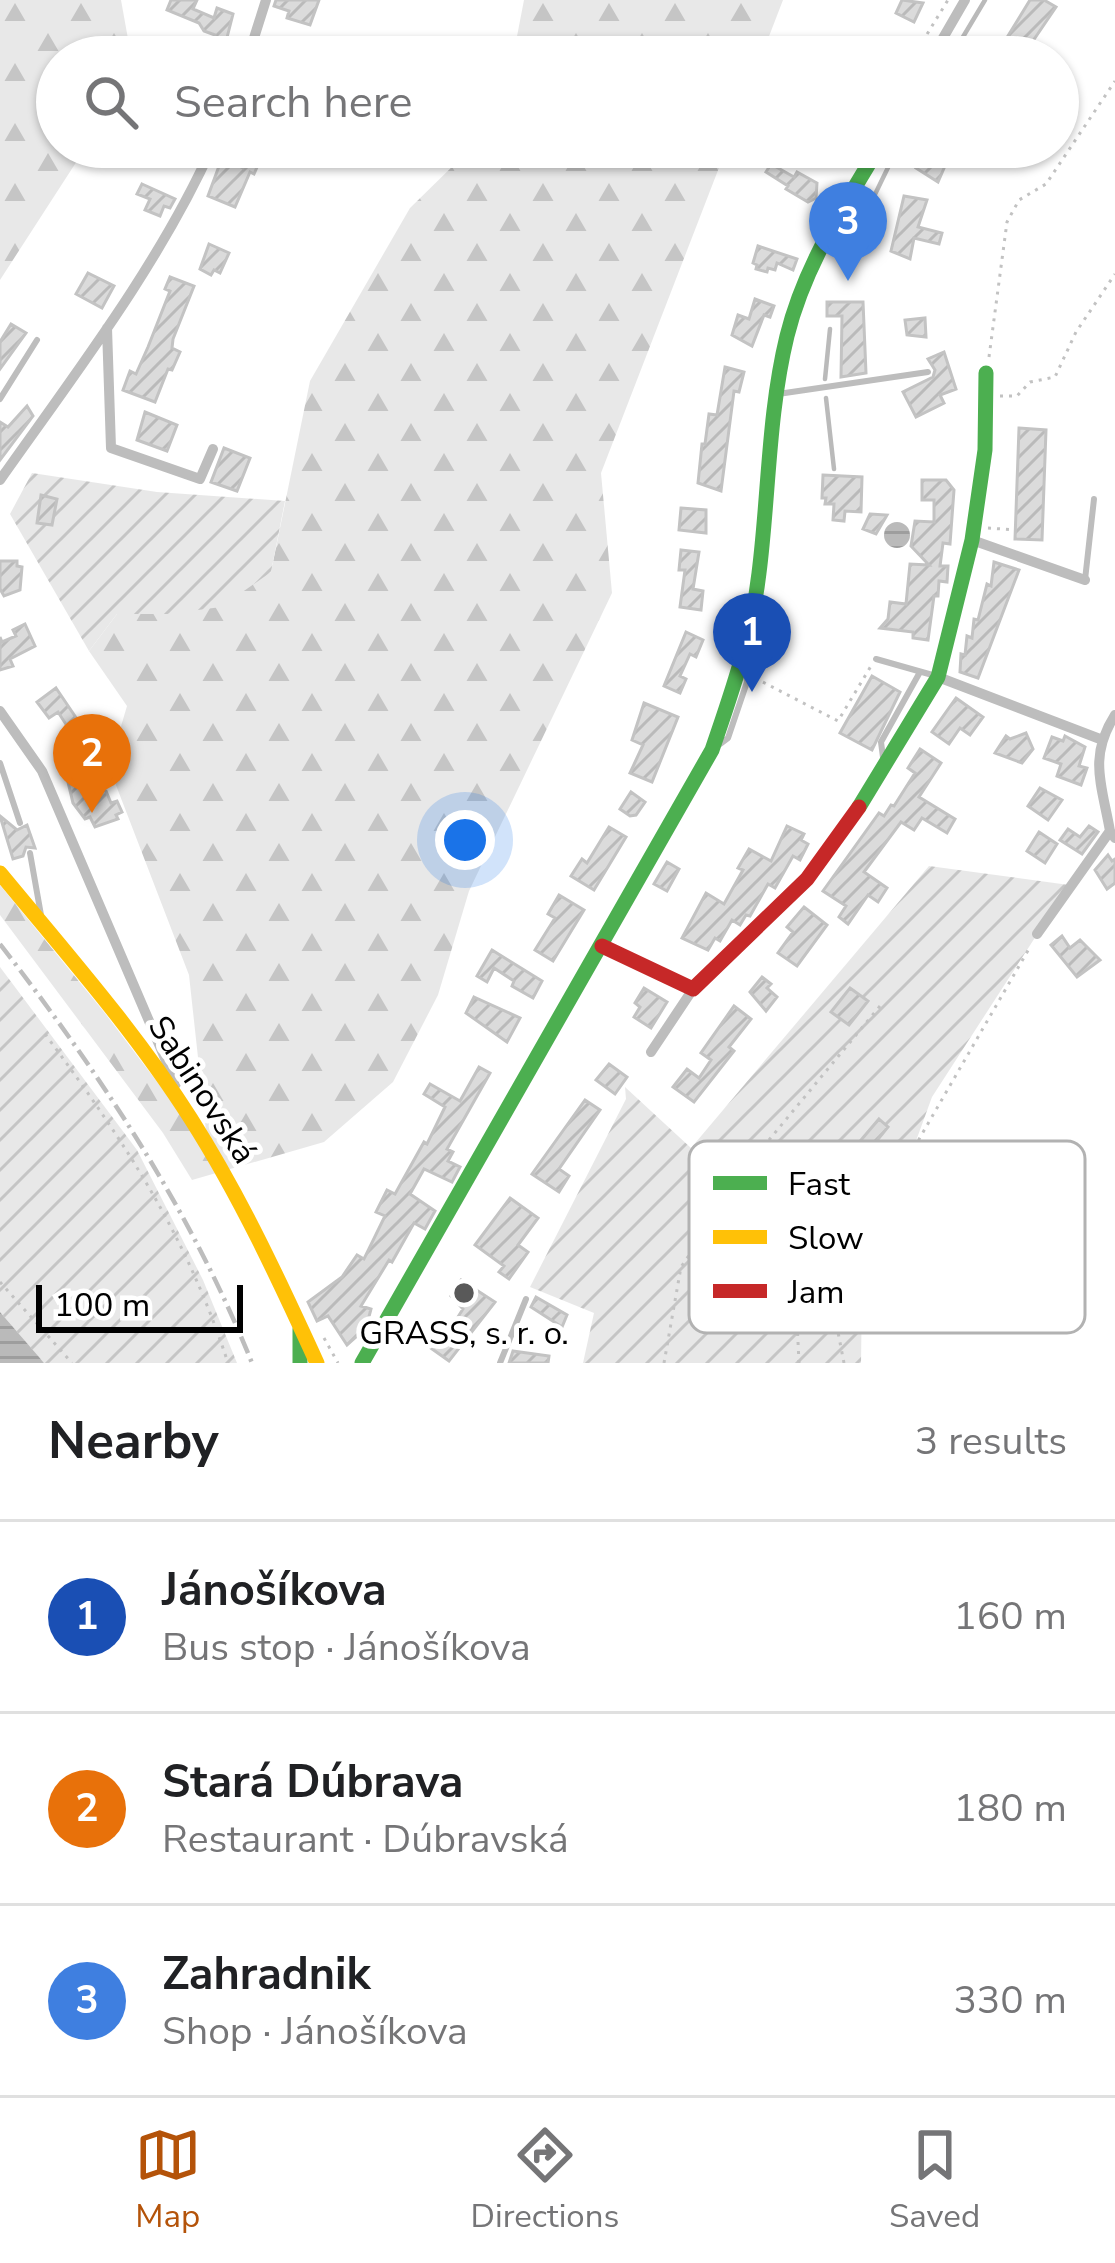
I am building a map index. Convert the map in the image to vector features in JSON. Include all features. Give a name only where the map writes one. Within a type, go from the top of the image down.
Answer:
[{"type":"street","points":[[255,36],[266,0]]},
{"type":"street","points":[[944,36],[965,0]]},
{"type":"street","points":[[0,480],[107,328],[200,168]]},
{"type":"street","points":[[362,1363],[712,750],[742,653],[758,578],[788,335],[806,280],[867,168]]},
{"type":"street","points":[[107,328],[111,448],[200,479],[213,449]]},
{"type":"street","points":[[652,1052],[693,989],[807,879],[885,769],[938,676],[976,541],[986,374]]},
{"type":"street","points":[[976,541],[1085,580]]},
{"type":"street","points":[[938,676],[1100,739]]},
{"type":"street","points":[[0,711],[42,771],[189,1114]]},
{"type":"street","points":[[1037,934],[1113,834],[1099,763],[1100,739],[1115,716]]},
{"type":"street","name":"Sabinovská","points":[[0,873],[118,1015],[189,1114],[300,1326],[325,1359]]},
{"type":"street","points":[[602,946],[693,989]]},
{"type":"street","points":[[300,1326],[300,1363]]},
{"type":"lane","points":[[0,399],[38,340]]},
{"type":"lane","points":[[778,394],[928,372]]},
{"type":"lane","points":[[1085,580],[1094,499]]},
{"type":"lane","points":[[876,659],[938,676]]},
{"type":"lane","points":[[885,769],[881,742],[920,671]]},
{"type":"lane","points":[[0,764],[20,824]]},
{"type":"lane","points":[[30,854],[42,924]]},
{"type":"lane","points":[[500,1363],[526,1299]]},
{"type":"path","points":[[926,36],[948,0]]},
{"type":"path","points":[[1079,135],[1115,81]]},
{"type":"path","points":[[986,374],[1007,222],[1019,200],[1046,184],[1057,168]]},
{"type":"path","points":[[986,396],[1017,396],[1030,382],[1055,377],[1076,332],[1115,274]]},
{"type":"path","points":[[976,541],[982,527],[1016,530]]},
{"type":"path","points":[[749,690],[753,677],[838,721],[876,659]]},
{"type":"path","points":[[918,1141],[1037,934]]},
{"type":"path","points":[[768,1141],[880,1006]]},
{"type":"path","points":[[45,1034],[134,1156],[195,1272],[228,1363]]},
{"type":"path","points":[[664,1363],[681,1267],[689,1255]]},
{"type":"path","points":[[0,1282],[72,1363]]},
{"type":"path","points":[[798,1333],[800,1363]]},
{"type":"path","points":[[838,1333],[844,1363]]},
{"type":"path","points":[[325,1359],[337,1362]]},
{"type":"green space","points":[[0,0],[121,0],[127,36],[36,36],[36,168],[72,168],[0,280]]},
{"type":"green space","points":[[524,0],[783,0],[769,36],[517,36]]},
{"type":"green space","points":[[451,168],[719,168],[601,473],[612,593],[469,891],[438,995],[393,1082],[324,1142],[192,1180],[163,1133],[0,915],[0,885],[208,1149],[189,975],[109,767],[127,706],[89,651],[117,614],[167,614],[271,572],[310,381],[410,208]]},
{"type":"green space","points":[[32,473],[157,492],[285,501],[271,572],[221,607],[117,614],[89,651],[10,514]]},
{"type":"green space","points":[[929,866],[1069,885],[932,1097],[916,1141],[697,1141]]},
{"type":"green space","points":[[0,967],[137,1150],[203,1280],[237,1363],[44,1363],[0,1312]]},
{"type":"green space","points":[[625,1087],[689,1146],[689,1333],[861,1333],[861,1363],[583,1363],[594,1313],[530,1287],[626,1099]]},
{"type":"shaded area","points":[[897,522],[910,535],[897,548],[884,535]]},
{"type":"shaded area","points":[[0,1312],[39,1357],[44,1363],[0,1363]]},
{"type":"building","points":[[171,0],[197,0],[193,9],[214,18],[217,8],[233,14],[227,36],[215,36],[199,23],[167,10]]},
{"type":"building","points":[[276,0],[319,0],[310,25],[287,18],[289,11],[274,6]]},
{"type":"building","points":[[902,0],[923,3],[914,22],[896,13]]},
{"type":"building","points":[[1030,0],[1044,0],[1056,7],[1036,36],[1008,36]]},
{"type":"building","points":[[218,168],[257,168],[254,174],[250,172],[235,207],[208,196]]},
{"type":"building","points":[[778,168],[794,177],[797,172],[817,183],[816,198],[808,202],[766,172]]},
{"type":"building","points":[[916,168],[944,168],[938,182]]},
{"type":"building","points":[[142,184],[175,199],[170,208],[164,206],[160,216],[145,210],[150,199],[137,194]]},
{"type":"building","points":[[904,196],[927,200],[918,227],[942,233],[939,244],[914,238],[910,259],[891,251]]},
{"type":"building","points":[[209,244],[229,253],[220,273],[214,270],[211,275],[200,269]]},
{"type":"building","points":[[758,246],[797,259],[793,270],[777,263],[775,270],[756,269]]},
{"type":"building","points":[[88,273],[114,286],[102,308],[76,294]]},
{"type":"building","points":[[170,277],[194,286],[173,339],[172,348],[180,352],[155,402],[123,390],[148,347],[170,291],[165,289]]},
{"type":"building","points":[[755,299],[774,306],[770,317],[764,315],[752,346],[732,335],[738,315],[749,319]]},
{"type":"building","points":[[827,302],[863,302],[866,373],[841,377],[842,316],[827,316]]},
{"type":"building","points":[[925,318],[926,337],[907,335],[905,320]]},
{"type":"building","points":[[11,324],[26,333],[0,369],[0,342]]},
{"type":"building","points":[[944,352],[956,389],[940,395],[944,403],[916,417],[903,392],[933,377],[935,370],[928,359]]},
{"type":"building","points":[[725,367],[744,372],[739,392],[734,391],[721,491],[698,483],[702,444],[709,414],[717,415]]},
{"type":"building","points":[[27,406],[33,416],[0,460],[0,422],[8,427]]},
{"type":"building","points":[[145,412],[177,425],[167,451],[137,440]]},
{"type":"building","points":[[1019,428],[1046,430],[1042,540],[1015,539]]},
{"type":"building","points":[[224,448],[250,458],[237,491],[211,482]]},
{"type":"building","points":[[823,475],[862,477],[861,512],[845,511],[844,521],[833,520],[834,504],[825,504],[822,498]]},
{"type":"building","points":[[922,480],[946,480],[954,490],[950,544],[943,543],[940,566],[948,566],[947,582],[939,581],[938,596],[934,596],[928,640],[913,638],[913,632],[880,628],[888,619],[890,602],[906,604],[910,564],[929,565],[911,546],[915,521],[934,522],[934,500],[922,500]]},
{"type":"building","points":[[41,495],[57,499],[52,525],[37,523]]},
{"type":"building","points":[[681,508],[706,510],[706,533],[679,530]]},
{"type":"building","points":[[870,514],[887,515],[876,534],[863,529]]},
{"type":"building","points":[[681,550],[699,552],[693,589],[703,591],[701,610],[680,607],[685,570],[679,570]]},
{"type":"building","points":[[0,561],[17,561],[22,567],[20,590],[4,596],[0,589]]},
{"type":"building","points":[[994,562],[1019,570],[978,678],[960,672],[961,654],[965,655],[967,636],[972,638],[987,584],[991,586]]},
{"type":"building","points":[[25,624],[35,646],[10,659],[13,666],[0,670],[0,637],[2,642],[16,636],[13,630]]},
{"type":"building","points":[[686,632],[703,640],[680,676],[686,679],[680,693],[664,686]]},
{"type":"building","points":[[872,676],[900,692],[872,750],[840,733]]},
{"type":"building","points":[[56,688],[79,722],[69,729],[58,712],[49,718],[37,702]]},
{"type":"building","points":[[956,698],[983,717],[970,735],[960,728],[949,744],[932,732]]},
{"type":"building","points":[[644,703],[678,717],[652,782],[630,773],[643,745],[632,740]]},
{"type":"building","points":[[1026,733],[1033,749],[1022,763],[995,753],[1006,736]]},
{"type":"building","points":[[1065,736],[1085,747],[1079,766],[1087,768],[1081,785],[1057,776],[1061,764],[1044,758],[1052,737],[1063,741]]},
{"type":"building","points":[[920,749],[941,763],[919,797],[955,819],[947,833],[922,818],[914,830],[901,822],[864,872],[887,888],[878,902],[868,895],[848,924],[839,917],[846,906],[823,891],[879,813],[884,816],[894,806],[915,773],[908,768]]},
{"type":"building","points":[[68,782],[106,791],[122,812],[116,815],[118,819],[95,827],[73,803]]},
{"type":"building","points":[[1040,788],[1062,800],[1048,820],[1028,806]]},
{"type":"building","points":[[631,792],[645,802],[630,816],[620,809]]},
{"type":"building","points":[[0,816],[17,830],[27,825],[35,848],[26,847],[23,856],[13,859]]},
{"type":"building","points":[[787,826],[804,834],[801,840],[808,844],[800,860],[793,856],[775,888],[768,884],[750,916],[740,925],[732,920],[720,941],[715,938],[708,950],[682,938],[706,893],[724,904],[749,849],[771,861]]},
{"type":"building","points":[[1089,826],[1098,832],[1082,854],[1060,840],[1068,829],[1080,837]]},
{"type":"building","points":[[609,827],[626,837],[594,890],[571,876],[582,859],[587,863]]},
{"type":"building","points":[[1039,832],[1057,844],[1045,863],[1027,851]]},
{"type":"building","points":[[1108,855],[1115,859],[1115,883],[1107,889],[1095,870]]},
{"type":"building","points":[[667,862],[679,869],[667,891],[654,884]]},
{"type":"building","points":[[559,895],[584,910],[553,961],[535,950],[555,918],[548,914]]},
{"type":"building","points":[[804,907],[827,925],[797,966],[778,953],[793,932],[787,927]]},
{"type":"building","points":[[1062,936],[1070,948],[1080,940],[1100,960],[1077,977],[1051,945]]},
{"type":"building","points":[[492,950],[542,981],[533,998],[494,968],[487,982],[477,976]]},
{"type":"building","points":[[762,977],[777,997],[766,1011],[750,992]]},
{"type":"building","points":[[644,988],[667,1002],[651,1028],[634,1017],[640,1007],[635,1003]]},
{"type":"building","points":[[850,988],[868,1001],[849,1025],[831,1012]]},
{"type":"building","points":[[474,997],[520,1018],[507,1042],[466,1013]]},
{"type":"building","points":[[734,1006],[751,1019],[729,1047],[734,1051],[694,1102],[673,1087],[687,1069],[699,1078],[711,1060],[701,1053]]},
{"type":"building","points":[[609,1064],[627,1077],[615,1094],[596,1080]]},
{"type":"building","points":[[479,1067],[490,1073],[447,1149],[453,1152],[448,1161],[460,1167],[452,1182],[424,1169],[410,1194],[435,1211],[425,1229],[414,1223],[392,1262],[389,1260],[361,1306],[371,1309],[366,1328],[347,1345],[328,1316],[317,1321],[308,1302],[342,1277],[357,1255],[364,1259],[385,1216],[376,1212],[387,1190],[395,1194],[445,1107],[424,1094],[430,1084],[460,1101]]},
{"type":"building","points":[[585,1100],[600,1110],[559,1169],[569,1176],[559,1192],[532,1174]]},
{"type":"building","points":[[879,1119],[888,1127],[877,1141],[861,1140]]},
{"type":"building","points":[[510,1198],[538,1218],[518,1245],[528,1252],[509,1279],[499,1272],[504,1266],[475,1245]]},
{"type":"building","points":[[461,1280],[495,1302],[449,1361],[421,1341],[432,1324],[447,1334],[463,1309],[451,1296]]},
{"type":"building","points":[[536,1297],[567,1315],[562,1327],[531,1307]]},
{"type":"building","points":[[513,1351],[549,1356],[548,1363],[509,1363]]},
{"type":"waterway","points":[[964,36],[985,0]]},
{"type":"waterway","points":[[862,221],[888,168]]},
{"type":"waterway","points":[[825,379],[830,329]]},
{"type":"waterway","points":[[826,398],[834,469]]},
{"type":"railway","points":[[0,944],[141,1145],[201,1251],[252,1363]]},
{"type":"traffic: fast","points":[[362,1363],[712,750],[756,596],[772,424],[787,336],[814,262],[867,168]]},
{"type":"traffic: fast","points":[[859,807],[938,677],[972,540],[985,450],[986,373]]},
{"type":"traffic: fast","points":[[300,1329],[300,1363]]},
{"type":"traffic: slow","points":[[0,873],[123,1024],[191,1119],[242,1208],[317,1363]]},
{"type":"traffic: jam","points":[[602,946],[693,989],[807,879],[859,807]]},
{"type":"place","name":"Zahradnik","points":[[848,281]]},
{"type":"place","name":"Jánošíkova","points":[[752,692]]},
{"type":"place","name":"Stará Dúbrava","points":[[92,813]]},
{"type":"place","name":"GRASS, s. r. o.","points":[[464,1293]]}]
